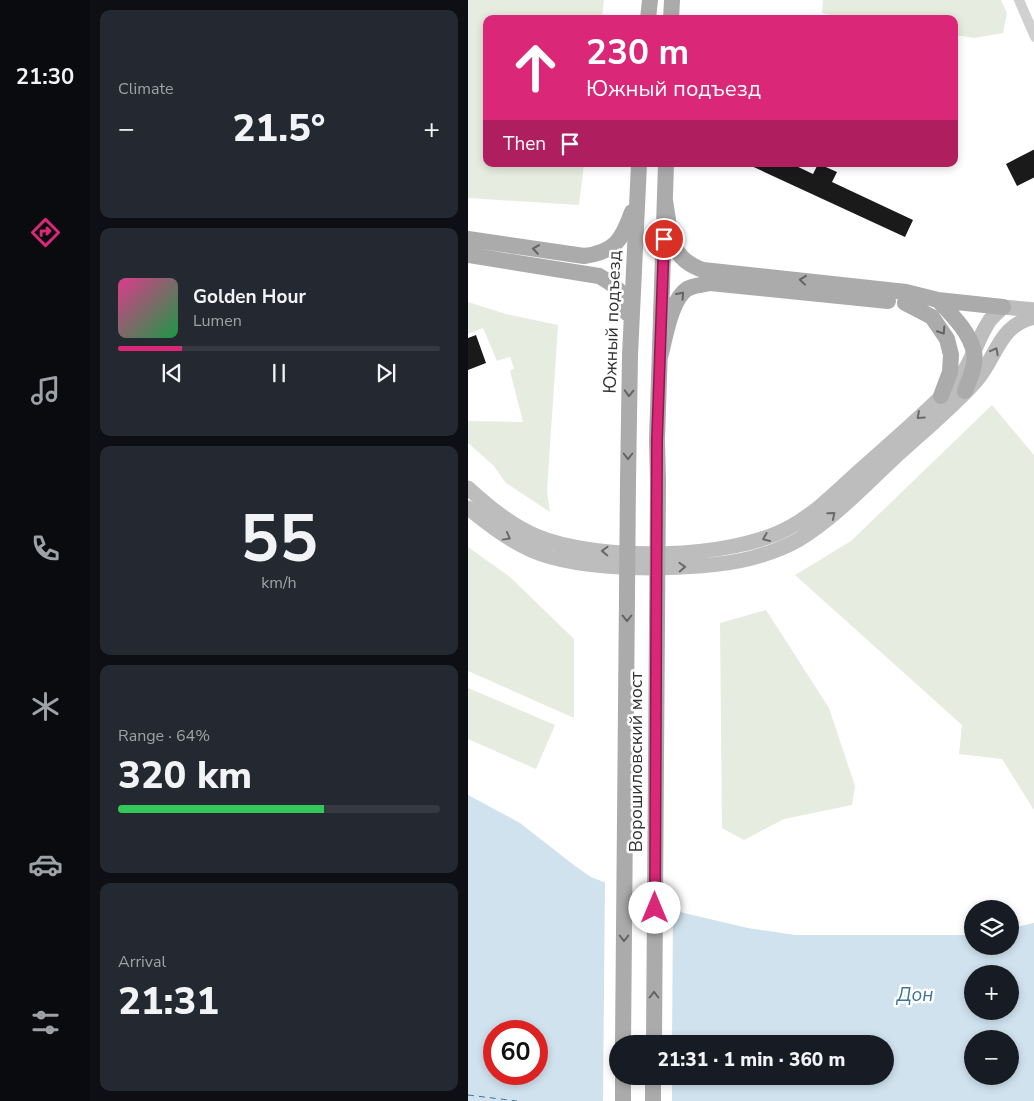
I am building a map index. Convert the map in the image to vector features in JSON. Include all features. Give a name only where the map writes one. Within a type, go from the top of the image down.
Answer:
[{"type":"main road","points":[[648,15],[650,0]]},
{"type":"main road","points":[[671,15],[672,0]]},
{"type":"main road","name":"Южный подъезд","points":[[628,482],[630,355],[639,167]]},
{"type":"main road","points":[[660,357],[666,167]]},
{"type":"main road","points":[[468,239],[584,256],[599,254],[614,246],[621,238],[637,198]]},
{"type":"main road","points":[[665,201],[677,253],[685,262],[703,270],[906,292],[938,300],[1034,310]]},
{"type":"main road","points":[[468,255],[599,276],[614,284],[626,302],[630,355]]},
{"type":"main road","points":[[660,357],[676,302],[687,289],[710,283],[905,302],[938,300]]},
{"type":"main road","points":[[938,300],[958,322],[974,353],[972,372],[965,391]]},
{"type":"main road","points":[[905,302],[932,317],[947,339],[951,355],[950,372],[941,396]]},
{"type":"main road","points":[[468,488],[509,522],[559,545],[594,551],[638,552],[713,550],[760,541],[791,527],[820,507],[957,381],[991,319],[1003,307]]},
{"type":"main road","points":[[468,508],[501,534],[532,551],[554,558],[592,565],[684,567],[751,558],[765,554],[797,540],[829,518],[976,381],[1008,330],[1022,320],[1034,317]]},
{"type":"main road","name":"Ворошиловский мост","points":[[654,1035],[657,440],[660,357]]},
{"type":"main road","name":"Ворошиловский мост","points":[[623,1035],[628,482]]},
{"type":"main road","points":[[623,1085],[623,1101]]},
{"type":"main road","points":[[653,1101],[654,1085]]},
{"type":"street","points":[[1019,0],[1034,37]]},
{"type":"shaded area","points":[[468,0],[604,0],[602,15],[483,15],[483,167],[584,167],[579,205],[468,198]]},
{"type":"shaded area","points":[[823,0],[1001,0],[1007,13],[1003,33],[974,38],[958,36],[958,15],[830,15],[822,13]]},
{"type":"shaded area","points":[[468,302],[506,314],[558,325],[547,491],[550,512],[506,483],[493,465],[468,443],[468,421],[523,422],[510,371],[514,368],[510,357],[497,361],[483,328],[468,334]]},
{"type":"shaded area","points":[[992,405],[1034,455],[1034,810],[1002,759],[959,754],[962,725],[795,575],[851,541]]},
{"type":"shaded area","points":[[468,547],[510,577],[574,639],[574,718],[468,671]]},
{"type":"shaded area","points":[[766,610],[829,708],[855,786],[852,805],[784,819],[744,840],[722,828],[720,623]]},
{"type":"shaded area","points":[[468,688],[555,725],[536,769],[468,739]]},
{"type":"water","name":"Дон","points":[[468,795],[520,823],[591,877],[684,913],[748,928],[795,935],[964,935],[964,955],[1019,955],[1019,926],[1034,923],[1034,1101],[468,1101]]},
{"type":"pier","points":[[605,879],[673,906],[672,1035],[609,1035],[609,1085],[672,1085],[672,1101],[603,1101]]},
{"type":"building","points":[[1035,149],[1035,177],[1017,186],[1006,164]]},
{"type":"building","points":[[753,167],[798,167],[813,174],[816,167],[826,167],[837,172],[832,182],[913,220],[905,237]]},
{"type":"building","points":[[476,335],[486,363],[468,370],[468,338]]},
{"type":"ferry route","points":[[468,1095],[517,1101]]},
{"type":"route","points":[[655,908],[657,440],[664,239]]}]
